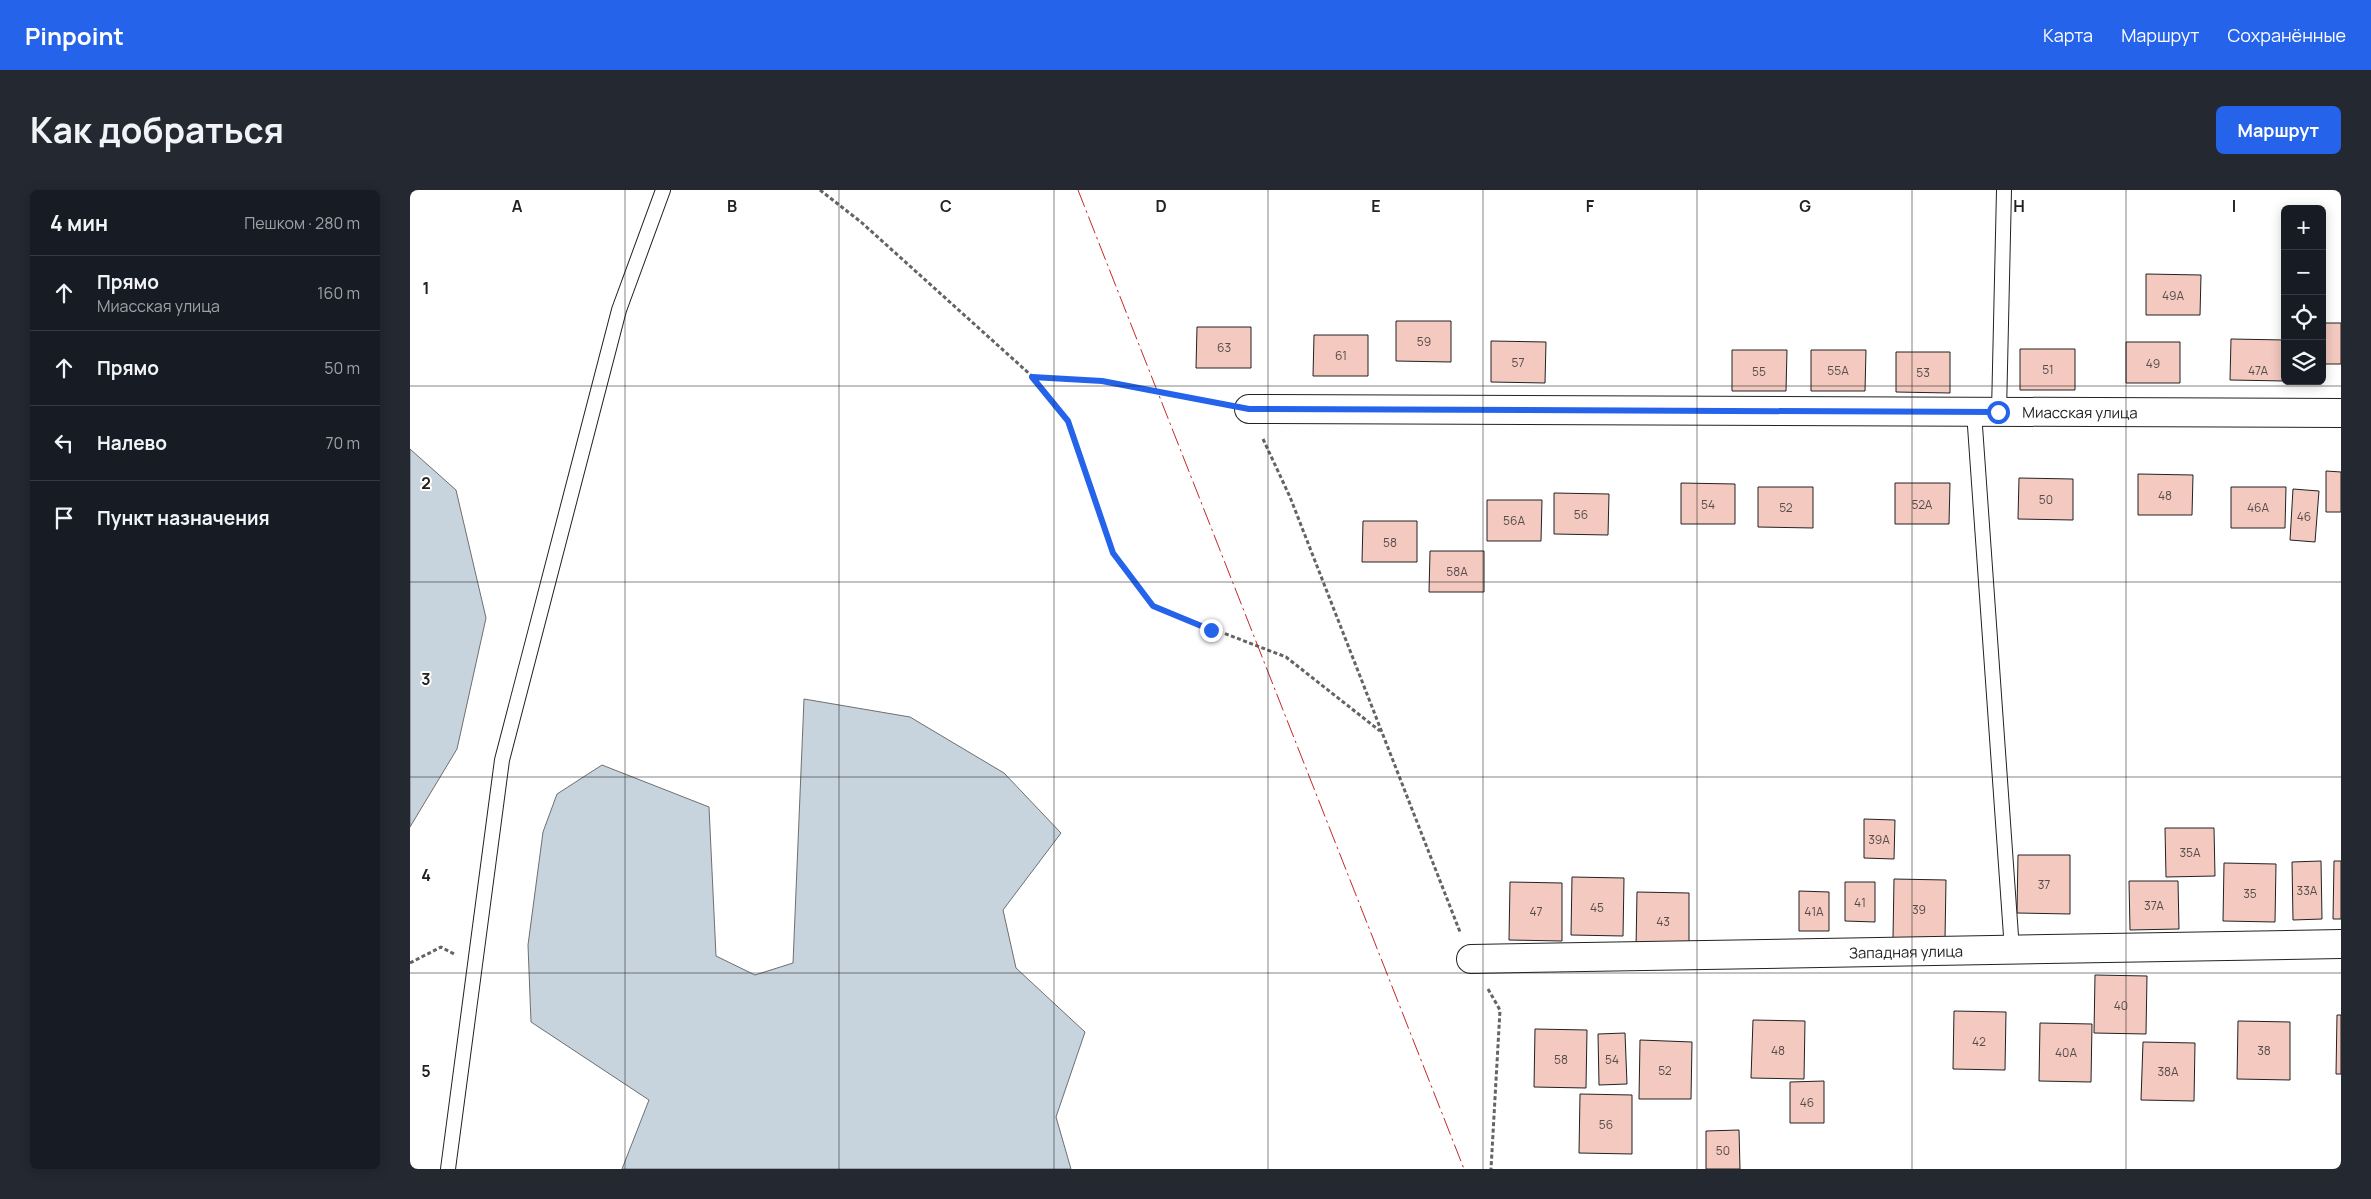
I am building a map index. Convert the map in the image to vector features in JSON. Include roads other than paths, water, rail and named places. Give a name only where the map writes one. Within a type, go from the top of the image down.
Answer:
[{"type":"street","name":"Миасская улица","points":[[1249,409],[2341,414]]},
{"type":"street","name":"Западная улица","points":[[1471,959],[2341,944]]},
{"type":"lane","points":[[448,1169],[502,760],[619,310],[663,190]]},
{"type":"lane","points":[[2004,190],[1986,412],[2012,950]]}]
